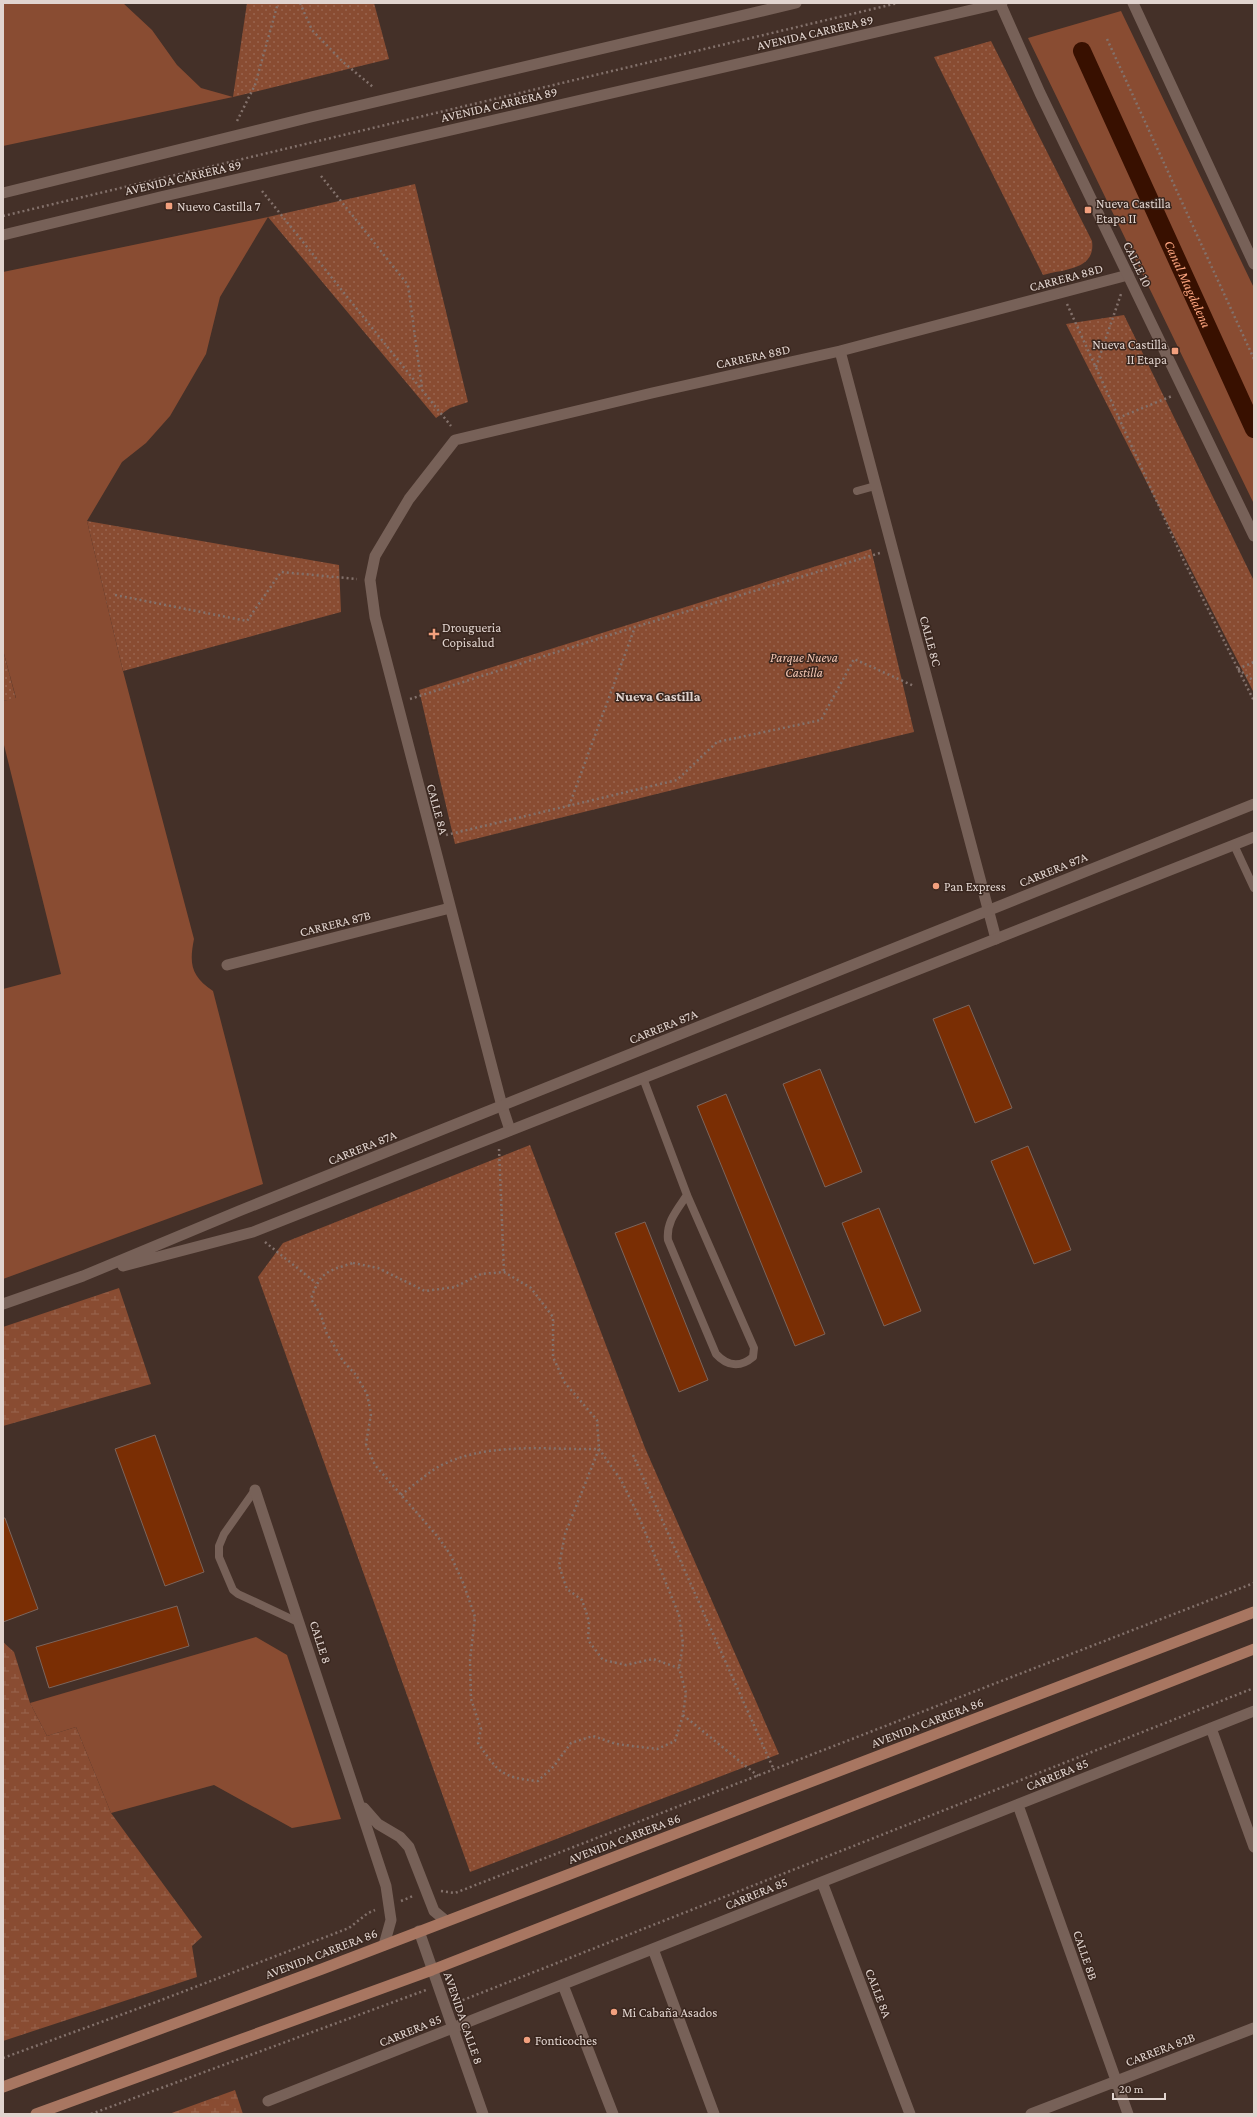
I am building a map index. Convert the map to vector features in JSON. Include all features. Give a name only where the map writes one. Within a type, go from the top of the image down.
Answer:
[{"type":"main road","name":"AVENIDA CARRERA 86","points":[[3,2087],[419,1932],[1254,1612]]},
{"type":"main road","points":[[36,2114],[432,1970],[1254,1649]]},
{"type":"street","name":"AVENIDA CARRERA 89","points":[[3,193],[311,117],[796,3]]},
{"type":"street","name":"AVENIDA CARRERA 89","points":[[3,235],[160,197],[1000,3]]},
{"type":"street","name":"CALLE 10","points":[[1000,3],[1040,93],[1254,536]]},
{"type":"street","points":[[1133,3],[1254,264]]},
{"type":"street","name":"CARRERA 88D","points":[[409,499],[455,440],[652,393],[840,351],[1128,275]]},
{"type":"street","name":"CALLE 8C","points":[[840,351],[996,939]]},
{"type":"street","name":"CALLE 8A","points":[[409,499],[376,556],[370,580],[375,618],[502,1106],[510,1130]]},
{"type":"street","name":"CARRERA 87A","points":[[3,1304],[84,1276],[502,1106],[1254,804]]},
{"type":"street","name":"CARRERA 87A","points":[[84,1276],[253,1232],[1254,837]]},
{"type":"street","name":"CARRERA 87B","points":[[227,965],[450,908]]},
{"type":"street","name":"CALLE 8","points":[[255,1490],[360,1803],[386,1886],[390,1905],[390,1927],[384,1945]]},
{"type":"street","name":"CARRERA 85","points":[[268,2101],[1254,1711]]},
{"type":"street","points":[[1211,1728],[1254,1847]]},
{"type":"street","name":"CALLE 8","points":[[360,1803],[378,1824],[405,1841],[409,1847],[434,1911],[446,1921]]},
{"type":"street","name":"CALLE 8B","points":[[1018,1805],[1115,2082],[1128,2114]]},
{"type":"street","name":"CALLE 8A","points":[[822,1882],[910,2114]]},
{"type":"street","name":"AVENIDA CALLE 8","points":[[419,1932],[483,2114]]},
{"type":"street","points":[[653,1949],[714,2114]]},
{"type":"street","points":[[563,1985],[613,2114]]},
{"type":"street","name":"CARRERA 82B","points":[[1031,2114],[1254,2028]]},
{"type":"lane","points":[[857,491],[876,486]]},
{"type":"lane","points":[[1234,845],[1254,888]]},
{"type":"lane","points":[[643,1078],[687,1195],[754,1348],[753,1357],[747,1363],[734,1365],[724,1362],[716,1354],[668,1240],[667,1231],[669,1221],[687,1195]]},
{"type":"lane","points":[[255,1490],[224,1534],[219,1546],[220,1557],[233,1590],[238,1594],[300,1623]]},
{"type":"path","points":[[236,122],[255,86],[278,3]]},
{"type":"path","points":[[300,3],[312,30],[343,62],[375,89]]},
{"type":"path","points":[[3,216],[898,3]]},
{"type":"path","points":[[1107,39],[1254,359]]},
{"type":"path","points":[[321,176],[408,285],[422,388]]},
{"type":"path","points":[[262,191],[349,301],[450,423]]},
{"type":"path","points":[[1096,368],[1128,275]]},
{"type":"path","points":[[1062,293],[1183,559],[1254,701]]},
{"type":"path","points":[[1118,418],[1184,390]]},
{"type":"path","points":[[396,703],[634,627],[892,550]]},
{"type":"path","points":[[115,595],[247,621],[281,572],[370,580]]},
{"type":"path","points":[[569,806],[634,627]]},
{"type":"path","points":[[432,839],[677,780],[717,742],[821,720],[854,659],[931,693]]},
{"type":"path","points":[[1238,669],[1254,662]]},
{"type":"path","points":[[1238,669],[1254,681]]},
{"type":"path","points":[[498,1135],[504,1272]]},
{"type":"path","points":[[253,1232],[316,1283]]},
{"type":"path","points":[[599,1449],[621,1480],[639,1517],[679,1615],[683,1644],[679,1668],[686,1693],[683,1715],[675,1741],[657,1749],[616,1744],[593,1736],[571,1743],[554,1766],[538,1781],[514,1779],[495,1768],[478,1743],[481,1729],[471,1698],[470,1660],[475,1617],[464,1585],[450,1554],[438,1537],[375,1465],[366,1444],[370,1414],[367,1394],[356,1375],[343,1361],[326,1332],[321,1315],[311,1299],[316,1283],[328,1271],[353,1263],[378,1268],[426,1291],[455,1287],[481,1274],[504,1272],[532,1288],[553,1317],[553,1357],[565,1383],[597,1420],[599,1449],[565,1534],[560,1566],[567,1589],[582,1600],[589,1620],[588,1640],[603,1660],[626,1665],[653,1659],[679,1668]]},
{"type":"path","points":[[401,1495],[438,1468],[466,1456],[508,1449],[599,1449]]},
{"type":"path","points":[[632,1455],[774,1770]]},
{"type":"path","points":[[3,2058],[156,2002],[349,1928],[368,1912],[434,1889],[456,1893],[1254,1583]]},
{"type":"path","points":[[445,2007],[1254,1688]]},
{"type":"path","points":[[683,1715],[758,1776]]},
{"type":"path","points":[[91,2114],[419,1992]]},
{"type":"green space","points":[[3,3],[123,3],[152,30],[177,65],[201,88],[233,97],[3,146]]},
{"type":"green space","points":[[247,3],[374,3],[389,59],[233,97]]},
{"type":"green space","points":[[1121,11],[1254,288],[1254,504],[1028,38]]},
{"type":"green space","points":[[991,41],[1092,241],[1092,251],[1089,258],[1077,267],[1043,275],[934,57]]},
{"type":"green space","points":[[415,184],[468,402],[450,408],[436,418],[268,217]]},
{"type":"green space","points":[[268,217],[220,297],[206,354],[170,416],[146,443],[122,462],[87,521],[123,671],[194,939],[192,948],[193,969],[200,980],[213,991],[263,1184],[3,1279],[3,989],[61,974],[3,741],[3,701],[16,698],[3,650],[3,272]]},
{"type":"green space","points":[[1124,315],[1254,581],[1254,693],[1066,324]]},
{"type":"green space","points":[[87,521],[339,565],[341,612],[123,671]]},
{"type":"green space","name":"Parque Nueva Castilla","points":[[871,549],[914,732],[455,844],[419,690]]},
{"type":"green space","points":[[3,650],[16,699],[3,701]]},
{"type":"green space","points":[[530,1145],[645,1448],[779,1754],[470,1872],[258,1277],[283,1243]]},
{"type":"green space","points":[[119,1288],[151,1384],[3,1426],[3,1327]]},
{"type":"green space","points":[[256,1637],[287,1655],[341,1819],[292,1828],[214,1785],[111,1813],[76,1727],[47,1736],[30,1703]]},
{"type":"green space","points":[[3,1642],[14,1652],[30,1703],[47,1736],[76,1727],[111,1813],[202,1937],[192,1946],[197,1977],[3,2041]]},
{"type":"green space","points":[[235,2090],[243,2114],[169,2114]]},
{"type":"building","points":[[969,1005],[1012,1108],[975,1123],[933,1019]]},
{"type":"building","points":[[820,1069],[862,1172],[825,1187],[783,1084]]},
{"type":"building","points":[[726,1094],[825,1334],[795,1346],[697,1106]]},
{"type":"building","points":[[1028,1146],[1071,1250],[1034,1264],[991,1161]]},
{"type":"building","points":[[879,1208],[921,1311],[884,1326],[842,1223]]},
{"type":"building","points":[[645,1222],[708,1380],[679,1392],[615,1233]]},
{"type":"building","points":[[155,1435],[204,1572],[165,1586],[115,1449]]},
{"type":"building","points":[[3,1518],[5,1518],[38,1609],[3,1622]]},
{"type":"building","points":[[177,1606],[189,1646],[49,1688],[36,1647]]},
{"type":"waterway","name":"Canal Magdalena","points":[[1082,51],[1254,429]]},
{"type":"place","name":"Nuevo Castilla 7","points":[[169,206]]},
{"type":"place","name":"Nueva Castilla Etapa II","points":[[1088,210]]},
{"type":"place","name":"Nueva Castilla II Etapa","points":[[1175,351]]},
{"type":"place","name":"Drougueria Copisalud","points":[[434,634]]},
{"type":"place","name":"Pan Express","points":[[936,886]]},
{"type":"place","name":"Mi Cabaña Asados","points":[[614,2012]]},
{"type":"place","name":"Fonticoches","points":[[527,2040]]},
{"type":"district","name":"Nueva Castilla","points":[[658,696]]}]
